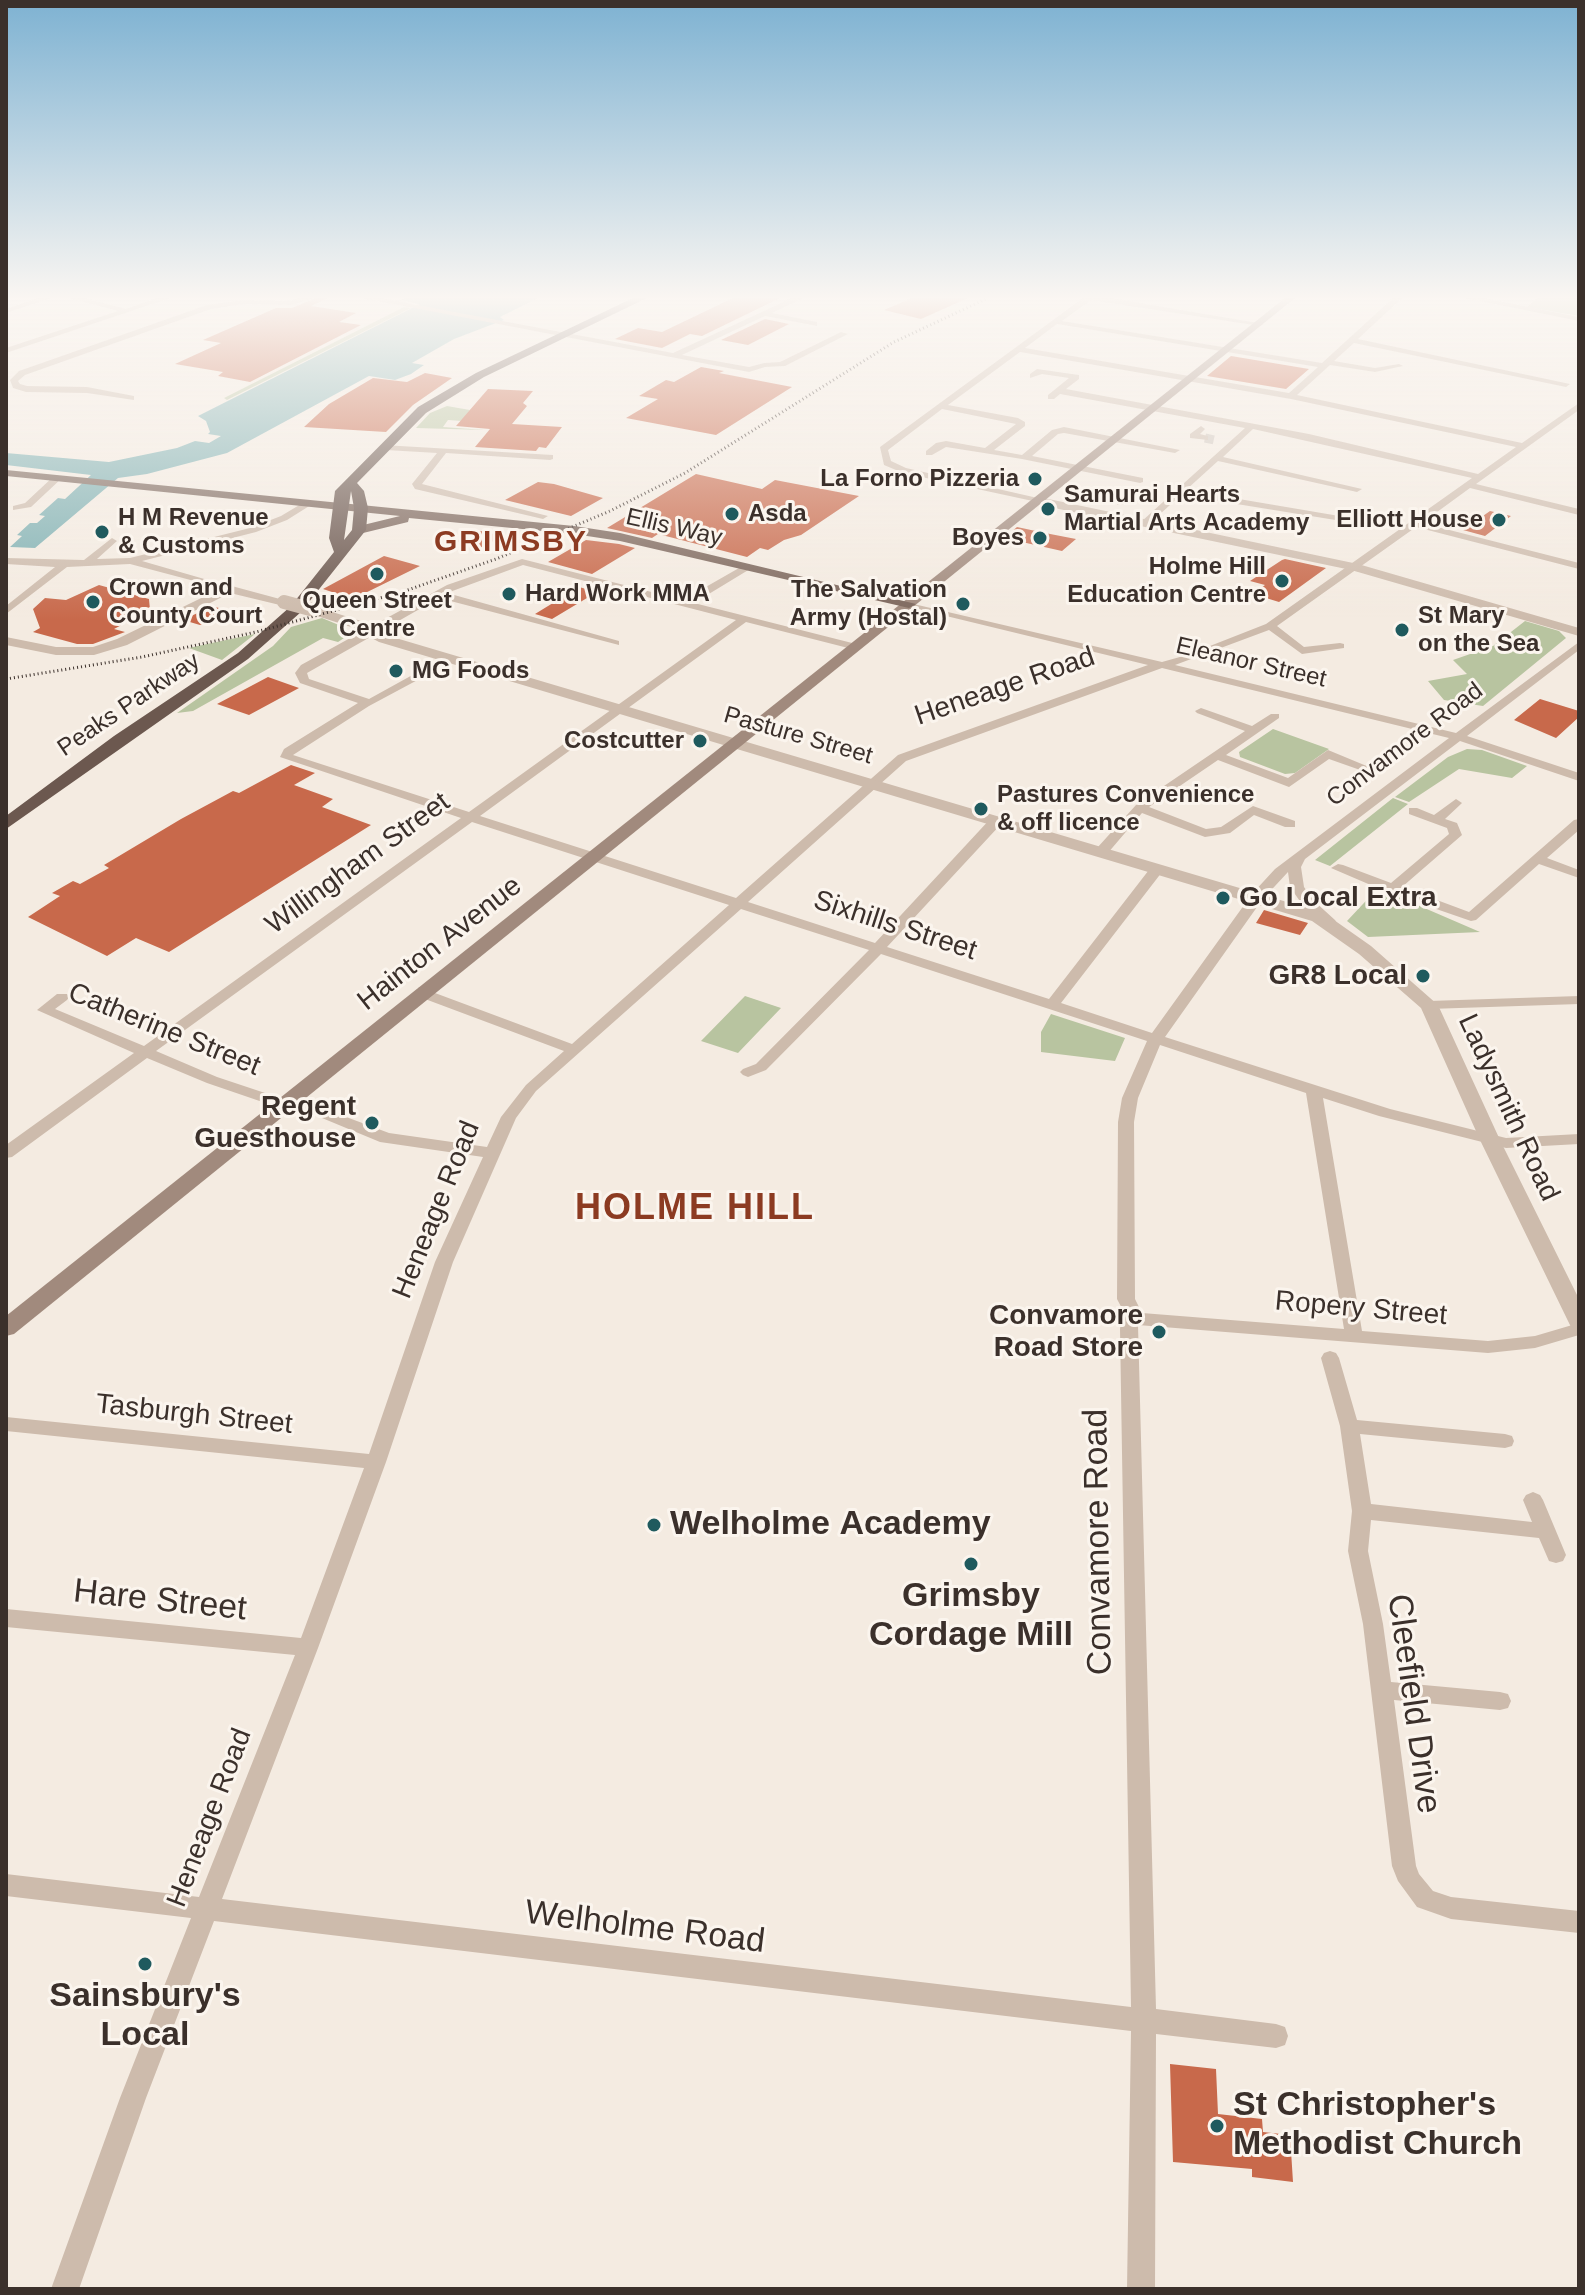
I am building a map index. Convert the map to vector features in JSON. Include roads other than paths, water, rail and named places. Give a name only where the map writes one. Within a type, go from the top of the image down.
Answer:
[{"type":"highway","points":[[340,551],[336,538],[342,498],[386,447],[430,405]]},
{"type":"highway","points":[[342,498],[357,491],[362,512],[359,530]]},
{"type":"highway","name":"Peaks Parkway","points":[[6,824],[45,792],[264,639],[308,597],[359,530]]},
{"type":"main road","name":"Hainton Avenue","points":[[6,1328],[291,1102],[424,990],[597,858],[1157,405]]},
{"type":"main road","name":"Ellis Way","points":[[6,474],[304,506],[342,498],[362,512],[404,519],[424,517]]},
{"type":"main road","points":[[304,506],[342,498]]},
{"type":"main road","name":"Ellis Way","points":[[362,512],[574,530],[620,537],[909,604]]},
{"type":"main road","points":[[359,530],[404,519]]},
{"type":"street","points":[[1137,405],[1252,426],[1481,477]]},
{"type":"street","points":[[1333,405],[1524,446]]},
{"type":"street","points":[[987,451],[1019,427],[1021,422],[938,406],[887,444],[883,453],[887,463],[918,474],[1353,567],[1579,632]]},
{"type":"street","name":"Heneage Road","points":[[65,2289],[133,2098],[308,1648],[444,1262],[509,1117],[531,1088],[902,758],[917,750],[1191,657],[1270,626],[1579,406]]},
{"type":"street","points":[[1145,523],[1162,502],[1179,492],[1252,426]]},
{"type":"street","points":[[1024,458],[1055,432],[1069,430],[1175,450]]},
{"type":"street","points":[[1201,436],[1232,443]]},
{"type":"street","points":[[929,453],[946,444],[987,451],[1078,468],[1134,490]]},
{"type":"street","points":[[386,447],[550,457]]},
{"type":"street","points":[[444,450],[418,487],[543,516]]},
{"type":"street","points":[[1216,458],[1357,489]]},
{"type":"street","points":[[1470,485],[1579,512]]},
{"type":"street","points":[[1179,492],[1351,521]]},
{"type":"street","points":[[6,561],[86,564],[130,561],[253,530],[304,506]]},
{"type":"street","points":[[1416,524],[1579,566]]},
{"type":"street","points":[[86,564],[112,541]]},
{"type":"street","name":"Pasture Street","points":[[130,561],[310,609],[449,659],[1306,912],[1333,926],[1429,1005]]},
{"type":"street","points":[[449,659],[370,702],[304,681],[301,673],[305,667],[438,594],[522,562],[856,647]]},
{"type":"street","points":[[6,611],[64,564]]},
{"type":"street","points":[[684,604],[746,567]]},
{"type":"street","points":[[10,642],[66,652],[99,650],[228,589]]},
{"type":"street","points":[[438,594],[615,643]]},
{"type":"street","name":"Eleanor Street","points":[[909,604],[1460,737],[1579,777]]},
{"type":"street","name":"Willingham Street","points":[[6,1153],[744,619]]},
{"type":"street","points":[[1270,626],[1302,651],[1340,646]]},
{"type":"street","name":"Convamore Road","points":[[1141,2289],[1144,2020],[1129,1329],[1130,1321],[1136,1319],[1126,1299],[1126,1132],[1130,1098],[1156,1038],[1257,897],[1280,872],[1579,645]]},
{"type":"street","name":"Sixhills Street","points":[[370,702],[285,755],[289,759],[878,947],[1314,1092],[1506,1143],[1579,1139]]},
{"type":"street","points":[[1201,711],[1255,731]]},
{"type":"street","points":[[1102,851],[1140,808],[1275,716]]},
{"type":"street","points":[[1217,756],[1289,783],[1328,754],[1363,767]]},
{"type":"street","points":[[1436,820],[1456,803]]},
{"type":"street","points":[[1140,808],[1205,833],[1225,830],[1253,810],[1290,824]]},
{"type":"street","points":[[1392,889],[1456,835],[1452,826],[1413,811]]},
{"type":"street","points":[[748,1072],[761,1067],[997,820]]},
{"type":"street","points":[[1338,868],[1471,917],[1579,823]]},
{"type":"street","points":[[1300,857],[1294,867],[1297,887],[1309,904],[1333,926]]},
{"type":"street","points":[[1537,859],[1579,874]]},
{"type":"street","points":[[1052,1005],[1157,869]]},
{"type":"street","points":[[424,990],[430,996],[572,1049]]},
{"type":"street","name":"Catherine Street","points":[[62,997],[44,1010],[144,1052],[386,1138],[492,1153]]},
{"type":"street","points":[[1429,1005],[1579,1000]]},
{"type":"street","name":"Ladysmith Road","points":[[1429,1005],[1490,1140],[1579,1321]]},
{"type":"street","points":[[1314,1092],[1354,1336]]},
{"type":"street","name":"Ropery Street","points":[[1136,1319],[1488,1347],[1535,1342],[1579,1329]]},
{"type":"street","name":"Cleefield Drive","points":[[1330,1358],[1349,1426],[1362,1511],[1358,1551],[1368,1597],[1404,1866],[1410,1881],[1425,1899],[1451,1908],[1579,1922]]},
{"type":"street","name":"Tasburgh Street","points":[[6,1424],[376,1462]]},
{"type":"street","points":[[1349,1426],[1505,1441]]},
{"type":"street","points":[[1533,1500],[1556,1555]]},
{"type":"street","points":[[1362,1511],[1546,1531]]},
{"type":"street","name":"Hare Street","points":[[6,1618],[308,1648]]},
{"type":"street","points":[[1381,1690],[1500,1701]]},
{"type":"street","name":"Welholme Road","points":[[6,1885],[1276,2036]]},
{"type":"water","points":[[220,405],[315,405],[227,453],[147,474],[118,478],[35,548],[10,547],[22,536],[17,535],[30,523],[37,523],[45,516],[39,515],[58,498],[65,499],[91,475],[6,465],[6,453],[109,462],[177,448],[195,441],[209,443],[221,436],[208,434],[206,421],[198,416]]},
{"type":"tunnel","points":[[1205,438],[1214,440]]},
{"type":"tunnel","points":[[1137,497],[1146,499]]},
{"type":"railway","points":[[6,679],[142,657],[256,632],[402,592],[496,559],[610,511],[685,473],[793,405]]},
{"type":"place","name":"La Forno Pizzeria","points":[[1035,479]]},
{"type":"place","name":"Samurai Hearts Martial Arts Academy","points":[[1048,509]]},
{"type":"place","name":"Asda","points":[[732,514]]},
{"type":"place","name":"Elliott House","points":[[1499,520]]},
{"type":"place","name":"H M Revenue & Customs","points":[[102,532]]},
{"type":"place","name":"Boyes","points":[[1040,538]]},
{"type":"place","name":"Queen Street Centre","points":[[377,574]]},
{"type":"place","name":"Holme Hill Education Centre","points":[[1282,581]]},
{"type":"place","name":"Hard Work MMA","points":[[509,594]]},
{"type":"place","name":"Crown and County Court","points":[[93,602]]},
{"type":"place","name":"The Salvation Army (Hostal)","points":[[963,604]]},
{"type":"place","name":"St Mary on the Sea","points":[[1402,630]]},
{"type":"place","name":"MG Foods","points":[[396,671]]},
{"type":"place","name":"Costcutter","points":[[700,741]]},
{"type":"place","name":"Pastures Convenience & off licence","points":[[981,809]]},
{"type":"place","name":"Go Local Extra","points":[[1223,898]]},
{"type":"place","name":"GR8 Local","points":[[1423,976]]},
{"type":"place","name":"Regent Guesthouse","points":[[372,1123]]},
{"type":"place","name":"Convamore Road Store","points":[[1159,1332]]},
{"type":"place","name":"Welholme Academy","points":[[654,1525]]},
{"type":"place","name":"Grimsby Cordage Mill","points":[[971,1564]]},
{"type":"place","name":"Sainsbury's Local","points":[[145,1964]]},
{"type":"place","name":"St Christopher's Methodist Church","points":[[1217,2126]]},
{"type":"district","name":"GRIMSBY","points":[[511,543]]},
{"type":"district","name":"HOLME HILL","points":[[695,1209]]}]
